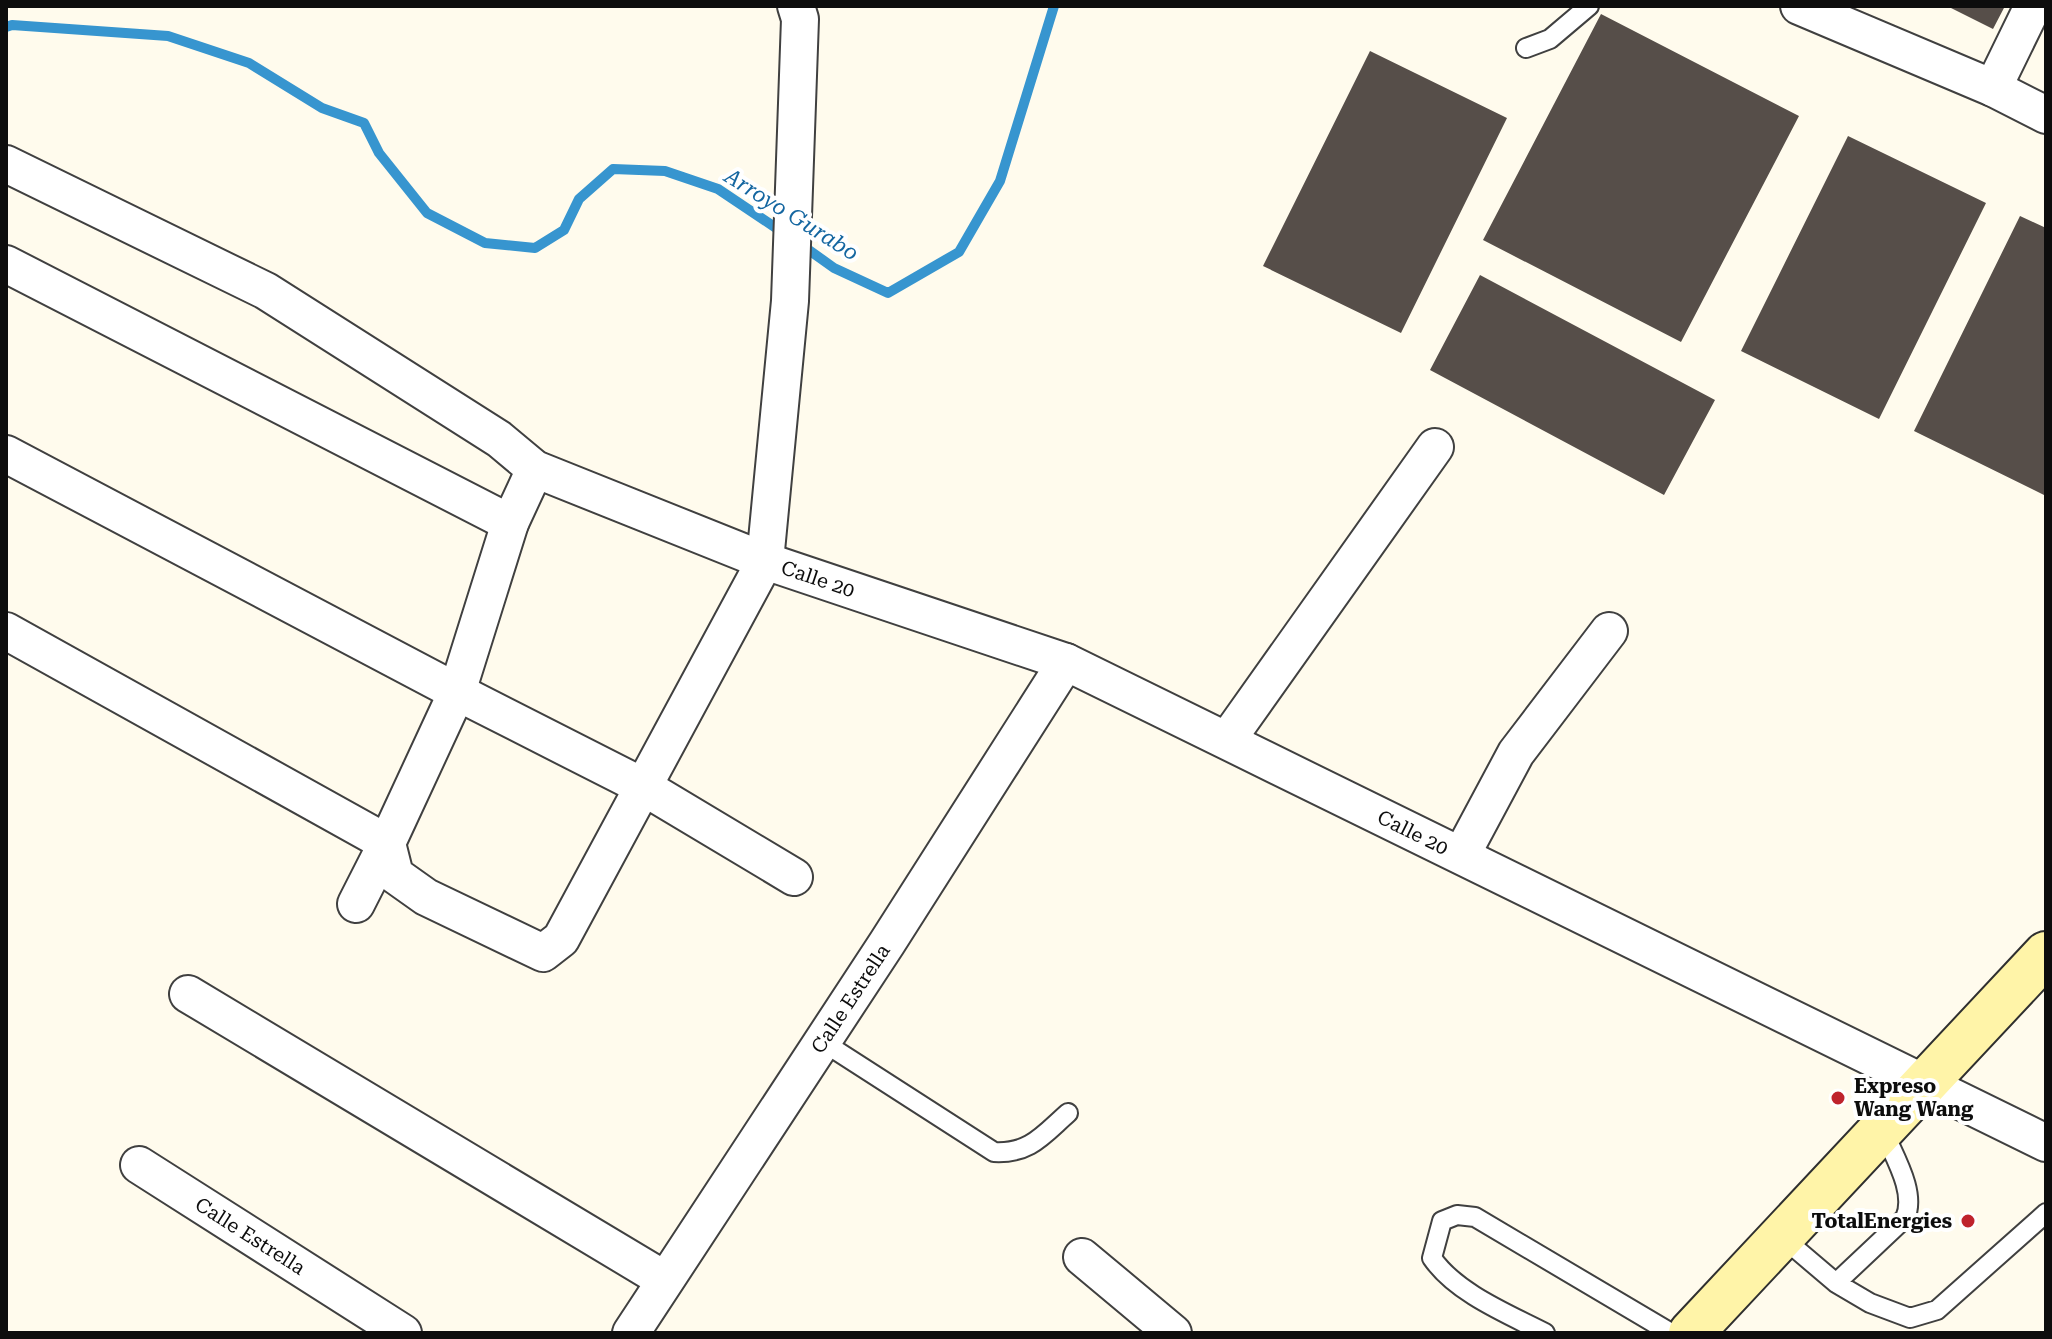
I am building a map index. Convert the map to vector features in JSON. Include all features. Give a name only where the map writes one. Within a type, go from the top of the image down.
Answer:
[{"type":"main road","points":[[1691,1333],[2046,954]]},
{"type":"street","points":[[6,631],[387,843],[395,875],[426,897],[543,953],[561,939],[765,561],[790,301],[800,19],[796,6]]},
{"type":"street","points":[[1799,6],[1993,88],[2046,115]]},
{"type":"street","points":[[1993,88],[2033,6]]},
{"type":"street","name":"Calle 20","points":[[6,164],[266,291],[499,439],[535,469],[765,561],[1066,662],[2046,1143]]},
{"type":"street","points":[[6,264],[510,523]]},
{"type":"street","points":[[1227,740],[1435,447]]},
{"type":"street","points":[[6,454],[642,786],[794,877]]},
{"type":"street","points":[[356,904],[457,692],[510,523],[535,469]]},
{"type":"street","points":[[1462,854],[1516,753],[1609,631]]},
{"type":"street","name":"Calle Estrella","points":[[631,1333],[823,1042],[1066,662]]},
{"type":"street","points":[[188,994],[665,1280]]},
{"type":"street","name":"Calle Estrella","points":[[139,1165],[403,1333]]},
{"type":"street","points":[[1082,1257],[1173,1333]]},
{"type":"lane","points":[[1526,48],[1550,39],[1589,6]]},
{"type":"lane","points":[[823,1042],[994,1152],[1012,1153],[1030,1146],[1068,1113]]},
{"type":"lane","points":[[1836,1283],[1905,1218],[1908,1211],[1907,1186],[1883,1130]]},
{"type":"lane","points":[[1782,1237],[1836,1283],[1870,1303],[1910,1318],[1937,1310],[2046,1213]]},
{"type":"lane","points":[[1545,1333],[1480,1298],[1442,1273],[1432,1258],[1442,1221],[1457,1215],[1475,1217],[1671,1333]]},
{"type":"building","points":[[1947,6],[2005,6],[1993,29]]},
{"type":"building","points":[[1601,14],[1799,116],[1681,342],[1483,240]]},
{"type":"building","points":[[1370,51],[1507,118],[1401,333],[1263,266]]},
{"type":"building","points":[[1848,136],[1986,203],[1879,419],[1741,351]]},
{"type":"building","points":[[2020,216],[2046,228],[2046,496],[1914,431]]},
{"type":"building","points":[[1480,275],[1715,400],[1664,495],[1430,370]]},
{"type":"waterway","name":"Arroyo Gurabo","points":[[799,243],[834,268],[888,293],[959,252],[1000,181],[1054,6]]},
{"type":"waterway","name":"Arroyo Gurabo","points":[[6,27],[168,36],[249,63],[322,108],[364,123],[379,153],[427,213],[485,243],[535,248],[564,230],[579,199],[613,169],[665,171],[718,189],[785,234]]},
{"type":"place","name":"Expreso Wang Wang","points":[[1838,1098]]},
{"type":"place","name":"TotalEnergies","points":[[1968,1221]]}]
